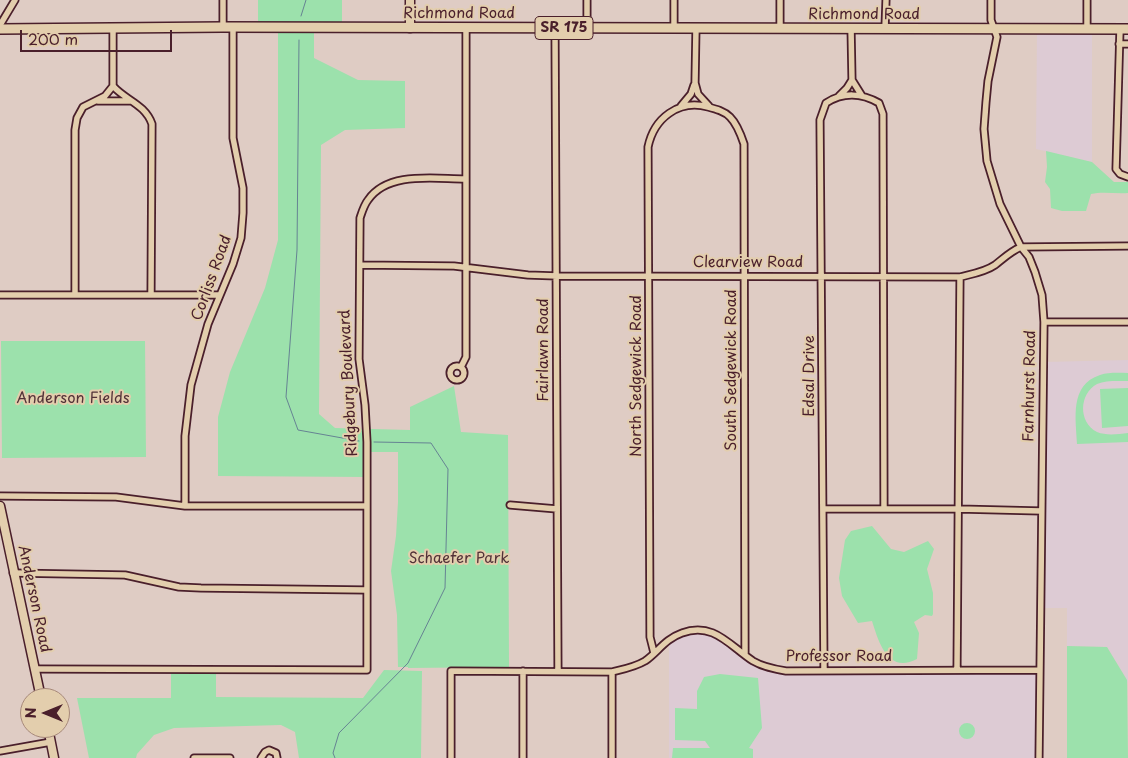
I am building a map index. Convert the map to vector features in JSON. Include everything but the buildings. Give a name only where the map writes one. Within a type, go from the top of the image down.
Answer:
[{"type":"main road","name":"Richmond Road","points":[[0,29],[233,27],[1124,29]]},
{"type":"street","points":[[0,25],[15,0]]},
{"type":"street","points":[[223,0],[223,27]]},
{"type":"street","points":[[410,0],[410,28]]},
{"type":"street","points":[[586,28],[587,0]]},
{"type":"street","points":[[674,0],[674,28]]},
{"type":"street","points":[[780,0],[780,28]]},
{"type":"street","points":[[885,28],[886,0]]},
{"type":"street","name":"Farnhurst Road","points":[[991,0],[991,20],[998,37],[988,81],[986,102],[984,129],[988,161],[1000,204],[1021,246],[1029,257],[1042,296],[1044,322],[1039,758]]},
{"type":"street","points":[[1087,0],[1087,29]]},
{"type":"street","name":"Corliss Road","points":[[185,506],[185,436],[191,384],[208,324],[234,264],[241,238],[243,188],[234,138],[233,27]]},
{"type":"street","points":[[75,294],[74,130],[77,118],[83,107],[105,96],[113,86],[113,28]]},
{"type":"street","points":[[462,367],[466,357],[466,28]]},
{"type":"street","name":"Fairlawn Road","points":[[555,28],[558,671]]},
{"type":"street","points":[[696,28],[695,83],[702,100],[712,108]]},
{"type":"street","points":[[851,28],[852,80],[862,96]]},
{"type":"street","points":[[1124,29],[1119,44],[1116,169],[1120,174],[1128,177]]},
{"type":"street","points":[[1119,44],[1128,44]]},
{"type":"street","name":"Edsal Drive","points":[[824,670],[820,120],[826,103],[841,96],[852,80]]},
{"type":"street","name":"North Sedgewick Road","points":[[654,653],[650,636],[648,148],[654,129],[662,118],[678,108],[691,94],[695,83]]},
{"type":"street","points":[[113,86],[120,94],[134,101],[149,115],[152,124],[151,295]]},
{"type":"street","points":[[841,96],[862,96],[879,103],[883,114],[884,509]]},
{"type":"street","points":[[95,101],[134,101]]},
{"type":"street","name":"South Sedgewick Road","points":[[678,108],[695,105],[719,110],[730,116],[744,144],[745,655]]},
{"type":"street","name":"Ridgebury Boulevard","points":[[35,669],[367,670],[366,420],[359,359],[360,218],[367,201],[376,191],[397,180],[465,179]]},
{"type":"street","points":[[1021,246],[1128,246]]},
{"type":"street","name":"Clearview Road","points":[[360,265],[454,266],[528,275],[557,276],[960,277],[976,274],[994,266],[1010,252],[1021,246]]},
{"type":"street","points":[[957,670],[960,277]]},
{"type":"street","points":[[0,295],[220,296]]},
{"type":"street","points":[[1044,322],[1128,322]]},
{"type":"street","points":[[0,496],[116,497],[185,506],[367,506]]},
{"type":"street","points":[[510,505],[557,509]]},
{"type":"street","name":"Anderson Road","points":[[0,506],[39,688]]},
{"type":"street","points":[[824,509],[1041,511]]},
{"type":"street","points":[[13,573],[125,575],[179,587],[366,590]]},
{"type":"street","name":"Professor Road","points":[[451,758],[451,671],[612,672],[636,666],[647,660],[664,642],[682,633],[698,630],[712,632],[728,641],[754,662],[769,668],[786,670],[1040,670]]},
{"type":"street","points":[[523,671],[523,758]]},
{"type":"street","points":[[612,672],[612,758]]},
{"type":"street","points":[[50,738],[54,758]]},
{"type":"street","points":[[0,751],[51,742]]},
{"type":"street","points":[[261,758],[269,750],[276,754],[277,758]]},
{"type":"street","points":[[194,758],[230,758]]},
{"type":"shaded area","points":[[1037,29],[1092,29],[1092,162],[1036,149]]},
{"type":"shaded area","points":[[1128,360],[1128,684],[1107,647],[1067,646],[1067,608],[1041,608],[1043,362]]},
{"type":"shaded area","points":[[712,632],[754,662],[769,668],[1040,670],[1039,758],[669,758],[669,640],[682,633]]},
{"type":"green space","name":"Schaefer Park","points":[[258,0],[342,0],[342,27],[314,28],[314,58],[358,80],[405,81],[405,128],[345,130],[321,145],[319,414],[335,428],[410,430],[410,407],[454,386],[461,432],[508,435],[509,667],[398,667],[397,615],[391,571],[398,502],[398,452],[367,452],[367,477],[218,476],[218,417],[230,372],[265,288],[278,240],[278,28],[258,27]]},
{"type":"green space","points":[[1046,151],[1092,162],[1114,182],[1128,182],[1128,193],[1091,194],[1086,211],[1062,211],[1051,208],[1050,189],[1045,182],[1047,167]]},
{"type":"green space","name":"Anderson Fields","points":[[1,341],[145,341],[146,457],[2,458]]},
{"type":"green space","points":[[1128,373],[1128,381],[1112,381],[1097,384],[1087,394],[1083,408],[1086,422],[1097,432],[1105,434],[1128,433],[1128,442],[1077,444],[1076,404],[1083,386],[1100,375]]},
{"type":"green space","points":[[1128,388],[1128,426],[1102,428],[1100,389]]},
{"type":"green space","points":[[872,526],[891,549],[904,552],[928,541],[934,549],[927,569],[933,593],[933,614],[932,616],[925,615],[914,622],[919,633],[917,659],[907,663],[892,659],[886,654],[872,621],[858,623],[842,596],[839,578],[845,540],[851,531]]},
{"type":"green space","points":[[1067,646],[1107,647],[1127,680],[1128,758],[1067,758]]},
{"type":"green space","points":[[171,670],[216,670],[216,697],[363,698],[384,670],[422,671],[421,758],[299,758],[295,732],[281,725],[174,728],[154,735],[137,754],[136,758],[89,758],[77,698],[171,698]]},
{"type":"green space","points":[[720,674],[758,678],[762,728],[749,748],[753,749],[753,758],[672,758],[673,748],[710,748],[705,741],[675,740],[675,708],[697,709],[697,691],[704,677]]},
{"type":"green space","points":[[967,723],[975,731],[967,739],[959,731]]},
{"type":"waterway","points":[[301,16],[306,0]]},
{"type":"waterway","points":[[299,40],[297,250],[286,397],[298,430],[359,441]]},
{"type":"waterway","points":[[335,758],[333,753],[339,733],[408,663],[445,588],[448,469],[431,443],[374,442]]}]
